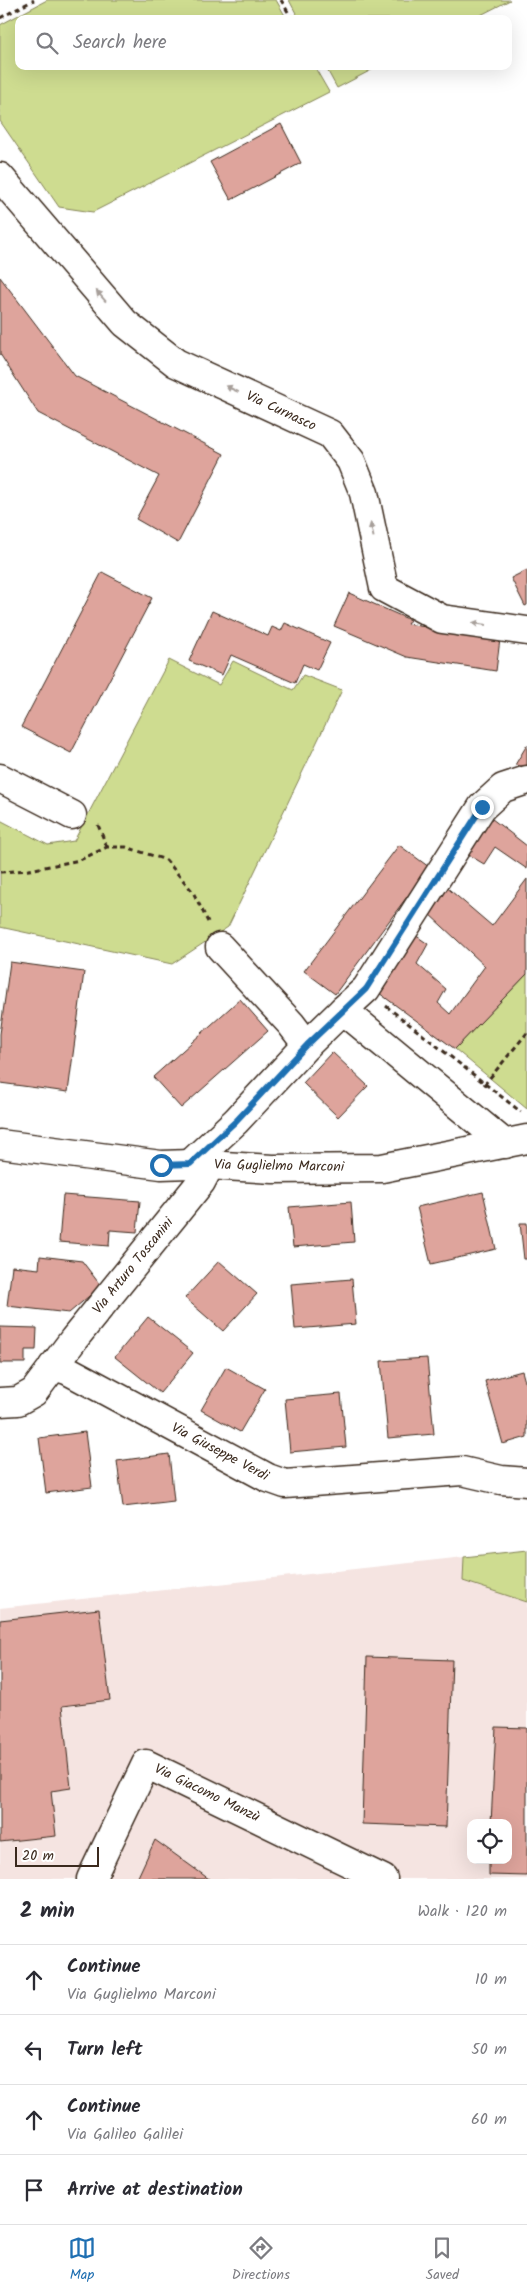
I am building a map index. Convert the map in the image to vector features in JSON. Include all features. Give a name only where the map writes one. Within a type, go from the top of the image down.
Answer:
[{"type":"street","name":"Via Curnasco","points":[[0,178],[125,323],[161,352],[176,363],[330,434],[351,461],[364,493],[384,588],[442,619],[527,631]]},
{"type":"street","points":[[0,778],[72,815]]},
{"type":"street","name":"Via Arturo Toscanini","points":[[53,1366],[201,1182],[200,1165],[236,1121],[307,1045],[366,989],[482,807],[503,788],[527,780]]},
{"type":"street","points":[[220,947],[292,1024],[307,1045]]},
{"type":"street","points":[[343,1010],[516,1142]]},
{"type":"street","name":"Via Guglielmo Marconi","points":[[0,1144],[161,1165],[274,1169],[382,1168],[516,1142]]},
{"type":"street","points":[[0,1402],[18,1401],[34,1392],[53,1366]]},
{"type":"street","name":"Via Giuseppe Verdi","points":[[53,1366],[68,1370],[268,1478],[285,1484],[462,1470],[501,1480],[527,1482]]},
{"type":"street","name":"Via Giacomo Manzù","points":[[91,1879],[146,1764],[383,1879]]},
{"type":"path","points":[[0,18],[34,0]]},
{"type":"path","points":[[281,0],[290,15]]},
{"type":"path","points":[[0,872],[29,870],[80,860],[107,847],[126,847],[149,853],[166,860],[193,892],[220,947]]},
{"type":"path","points":[[484,1085],[527,1033]]},
{"type":"shaded area","points":[[464,1557],[463,1581],[527,1602],[527,1879],[0,1879],[0,1608]]},
{"type":"green space","points":[[47,0],[276,0],[285,15],[19,15]]},
{"type":"green space","points":[[289,0],[510,0],[481,15],[297,15]]},
{"type":"green space","points":[[15,17],[15,70],[316,70],[329,92],[93,212],[59,207],[0,121],[0,25]]},
{"type":"green space","points":[[327,70],[371,70],[337,88]]},
{"type":"green space","points":[[169,660],[219,685],[233,661],[293,690],[303,675],[342,690],[228,927],[172,964],[0,927],[0,820],[48,845],[74,841]]},
{"type":"green space","points":[[527,974],[527,1109],[455,1049]]},
{"type":"green space","points":[[527,1550],[527,1602],[463,1581],[464,1557]]},
{"type":"building","points":[[281,124],[301,163],[231,200],[210,162]]},
{"type":"building","points":[[0,277],[75,376],[224,454],[178,543],[136,519],[159,476],[38,413],[0,354]]},
{"type":"building","points":[[527,570],[527,605],[525,606],[511,578]]},
{"type":"building","points":[[102,572],[152,598],[71,753],[21,727]]},
{"type":"building","points":[[349,593],[410,620],[407,624],[500,639],[496,671],[407,657],[334,626]]},
{"type":"building","points":[[212,611],[268,636],[272,627],[281,631],[285,623],[330,643],[317,670],[303,664],[295,683],[231,655],[222,675],[189,661]]},
{"type":"building","points":[[527,745],[527,767],[515,765]]},
{"type":"building","points":[[487,815],[527,846],[527,869],[495,847],[484,864],[462,851]]},
{"type":"building","points":[[399,845],[429,867],[335,994],[304,971]]},
{"type":"building","points":[[527,879],[527,974],[455,1049],[379,993],[415,935],[428,944],[417,964],[446,989],[438,1003],[450,1014],[485,966],[428,913],[444,885],[492,926]]},
{"type":"building","points":[[10,962],[84,972],[68,1092],[0,1083],[0,1034]]},
{"type":"building","points":[[240,999],[268,1031],[181,1108],[153,1077]]},
{"type":"building","points":[[332,1052],[368,1086],[338,1117],[303,1083]]},
{"type":"building","points":[[483,1192],[496,1249],[431,1264],[417,1207]]},
{"type":"building","points":[[63,1195],[140,1201],[137,1232],[110,1230],[109,1246],[59,1242]]},
{"type":"building","points":[[351,1202],[354,1242],[293,1247],[289,1207]]},
{"type":"building","points":[[520,1223],[527,1223],[527,1259],[524,1259]]},
{"type":"building","points":[[40,1256],[82,1261],[101,1286],[69,1313],[7,1306],[12,1266],[39,1269]]},
{"type":"building","points":[[219,1261],[257,1294],[223,1331],[185,1298]]},
{"type":"building","points":[[352,1279],[356,1324],[295,1329],[291,1284]]},
{"type":"building","points":[[148,1317],[193,1353],[160,1393],[115,1357]]},
{"type":"building","points":[[0,1327],[37,1328],[36,1350],[25,1350],[25,1363],[0,1363]]},
{"type":"building","points":[[427,1358],[434,1434],[388,1438],[381,1361]]},
{"type":"building","points":[[226,1367],[265,1389],[240,1432],[201,1410]]},
{"type":"building","points":[[522,1371],[527,1389],[527,1437],[503,1444],[485,1381]]},
{"type":"building","points":[[341,1394],[346,1447],[290,1452],[285,1399]]},
{"type":"building","points":[[85,1432],[92,1487],[46,1493],[39,1438]]},
{"type":"building","points":[[169,1454],[174,1501],[123,1507],[117,1461]]},
{"type":"building","points":[[99,1609],[110,1700],[62,1706],[71,1788],[51,1791],[56,1836],[0,1842],[0,1620]]},
{"type":"building","points":[[367,1657],[452,1660],[446,1827],[362,1824]]},
{"type":"building","points":[[496,1727],[527,1728],[527,1876],[489,1875],[489,1864],[512,1864],[512,1819],[491,1819]]},
{"type":"building","points":[[155,1840],[209,1879],[137,1879]]},
{"type":"route","points":[[161,1165],[190,1164],[204,1148],[236,1121],[307,1045],[366,989],[482,807]]}]
